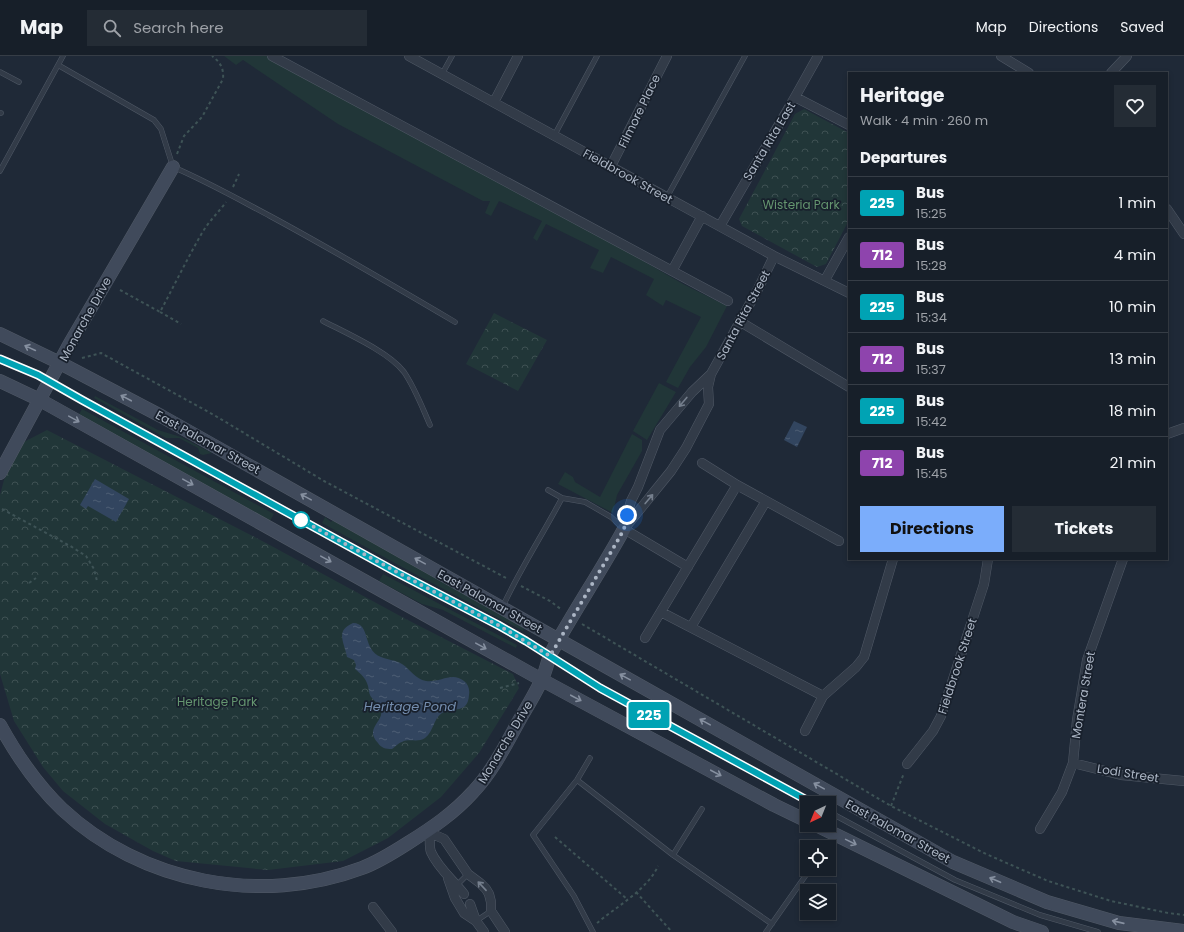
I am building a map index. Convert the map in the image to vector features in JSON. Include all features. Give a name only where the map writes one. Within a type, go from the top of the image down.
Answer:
[{"type":"main road","name":"Monarche Drive","points":[[0,473],[69,345],[173,167]]},
{"type":"main road","name":"East Palomar Street","points":[[0,334],[60,362],[161,416],[954,862],[1047,902],[1119,923],[1184,931]]},
{"type":"main road","points":[[0,381],[40,400],[542,680],[800,818]]},
{"type":"main road","name":"Santa Rita Street","points":[[559,640],[624,529]]},
{"type":"main road","name":"Monarche Drive","points":[[0,726],[23,763],[43,788],[68,814],[90,831],[126,854],[154,867],[178,875],[208,882],[243,886],[271,886],[313,882],[342,875],[364,867],[429,832],[458,808],[475,791],[489,772],[542,680],[550,656],[559,640]]},
{"type":"main road","points":[[830,832],[1013,922],[1042,932]]},
{"type":"street","points":[[272,56],[728,301]]},
{"type":"street","name":"Fieldbrook Street","points":[[409,56],[774,256],[848,292]]},
{"type":"street","points":[[494,102],[518,56]]},
{"type":"street","name":"Filmore Place","points":[[611,166],[667,56]]},
{"type":"street","name":"Santa Rita East","points":[[720,226],[818,56]]},
{"type":"street","points":[[1001,56],[1027,72]]},
{"type":"street","points":[[1112,72],[1127,56]]},
{"type":"street","points":[[795,97],[848,124]]},
{"type":"street","points":[[1168,210],[1184,234]]},
{"type":"street","points":[[672,271],[702,216]]},
{"type":"street","points":[[825,280],[848,239]]},
{"type":"street","name":"Santa Rita Street","points":[[624,529],[667,477],[686,448],[709,404],[708,387],[711,374],[758,289],[774,256]]},
{"type":"street","points":[[739,322],[848,386]]},
{"type":"street","name":"Santa Rita Street","points":[[624,529],[631,501],[638,488],[660,430],[692,392],[711,374]]},
{"type":"street","points":[[1168,434],[1184,428]]},
{"type":"street","points":[[702,463],[737,485],[839,541]]},
{"type":"street","points":[[645,638],[737,485]]},
{"type":"street","points":[[691,627],[766,501]]},
{"type":"street","points":[[624,529],[688,566]]},
{"type":"street","points":[[805,731],[823,696],[856,667],[864,657],[893,560]]},
{"type":"street","name":"Fieldbrook Street","points":[[908,764],[933,731],[941,716],[984,584],[988,560]]},
{"type":"street","name":"Montera Street","points":[[1040,829],[1062,792],[1073,763],[1077,720],[1087,660],[1123,560]]},
{"type":"street","points":[[661,612],[823,696]]},
{"type":"street","name":"Lodi Street","points":[[1073,763],[1121,775],[1184,781]]},
{"type":"street","points":[[476,921],[464,913],[455,898],[447,876],[430,850],[429,832],[444,839],[468,874],[486,888],[491,902],[491,911],[505,932]]},
{"type":"street","points":[[447,876],[464,894]]},
{"type":"street","points":[[470,904],[476,921],[484,932]]},
{"type":"street","points":[[373,907],[392,932]]},
{"type":"lane","points":[[0,170],[64,56]]},
{"type":"lane","points":[[442,74],[452,56]]},
{"type":"lane","points":[[554,136],[597,56]]},
{"type":"lane","points":[[667,197],[745,56]]},
{"type":"lane","points":[[58,65],[154,120],[161,129],[173,167],[194,175],[333,250],[455,322]]},
{"type":"lane","points":[[0,72],[19,82]]},
{"type":"lane","points":[[323,321],[382,353],[403,371],[415,390],[430,425]]},
{"type":"lane","points":[[0,359],[50,381],[316,528],[512,633],[600,688],[800,796]]},
{"type":"lane","points":[[548,490],[562,498],[585,502],[611,517],[624,529]]},
{"type":"lane","points":[[502,608],[514,582],[546,529],[562,498]]},
{"type":"lane","points":[[590,758],[577,780],[532,835],[574,896],[592,930]]},
{"type":"lane","points":[[577,780],[673,855],[772,924]]},
{"type":"lane","points":[[673,855],[702,809]]},
{"type":"lane","points":[[836,816],[955,880],[1040,915],[1098,932]]},
{"type":"lane","points":[[457,885],[468,874]]},
{"type":"lane","points":[[766,932],[805,876]]},
{"type":"lane","points":[[476,921],[491,911]]},
{"type":"path","points":[[173,167],[184,136],[202,117],[223,79],[224,74],[221,65],[212,56]]},
{"type":"path","points":[[232,190],[239,174]]},
{"type":"path","points":[[160,312],[202,233],[212,218],[218,213],[226,202]]},
{"type":"path","points":[[120,290],[181,324]]},
{"type":"path","points":[[82,358],[101,353],[214,415],[324,481],[550,601],[572,618],[891,806],[986,854],[1048,881],[1111,901],[1168,913],[1184,914]]},
{"type":"path","points":[[2,509],[86,556],[94,569],[97,580]]},
{"type":"path","points":[[29,583],[36,578]]},
{"type":"path","points":[[500,688],[519,683]]},
{"type":"path","points":[[891,806],[908,764]]},
{"type":"path","points":[[555,837],[627,899]]},
{"type":"path","points":[[592,930],[655,874],[658,866]]},
{"type":"path","points":[[636,892],[672,932]]},
{"type":"green space","points":[[224,56],[268,56],[626,251],[683,284],[727,306],[706,347],[690,367],[678,388],[666,382],[701,317],[666,300],[663,306],[646,295],[654,279],[611,257],[603,273],[590,268],[599,250],[546,224],[537,241],[533,238],[542,221],[499,201],[491,216],[485,213],[490,201],[483,201],[338,124],[243,60],[236,65]]},
{"type":"green space","name":"Wisteria Park","points":[[804,109],[848,132],[848,222],[826,264],[817,267],[742,226],[739,219],[795,114]]},
{"type":"green space","points":[[494,313],[547,340],[518,391],[466,364]]},
{"type":"green space","points":[[659,383],[676,392],[647,440],[633,431]]},
{"type":"green space","points":[[95,396],[158,430],[181,437],[212,453],[203,455],[200,454],[198,448],[179,438],[166,438],[94,398]]},
{"type":"green space","points":[[82,409],[274,514],[270,521],[78,416]]},
{"type":"green space","name":"Heritage Park","points":[[47,430],[266,543],[402,617],[513,674],[519,688],[479,753],[441,797],[388,838],[343,861],[268,870],[176,861],[153,851],[105,824],[63,791],[43,767],[14,721],[0,674],[0,495],[4,480],[24,442]]},
{"type":"green space","points":[[632,434],[642,440],[642,451],[617,495],[613,513],[558,484],[565,472],[573,477],[575,482],[600,497]]},
{"type":"green space","points":[[325,517],[331,522],[333,520],[525,626],[523,631],[322,523]]},
{"type":"green space","points":[[383,574],[517,645],[516,648],[443,610],[422,604],[379,581]]},
{"type":"water","points":[[794,421],[807,427],[797,447],[784,440]]},
{"type":"water","points":[[95,479],[129,499],[116,522],[88,506],[86,509],[80,505]]},
{"type":"water","name":"Heritage Pond","points":[[353,623],[359,624],[362,627],[371,649],[375,654],[400,663],[422,680],[431,681],[455,677],[464,681],[468,685],[469,691],[466,705],[459,709],[442,713],[437,718],[430,732],[425,738],[419,740],[408,740],[399,743],[392,749],[381,746],[374,738],[373,733],[380,718],[381,710],[379,705],[370,695],[365,678],[355,669],[356,665],[354,660],[347,657],[342,637],[344,629]]},
{"type":"bus line","name":"225","points":[[0,359],[50,381],[316,528],[498,625],[600,688],[800,796]]},
{"type":"route","points":[[301,520],[498,625],[550,656],[618,540],[624,529],[627,515]]}]
